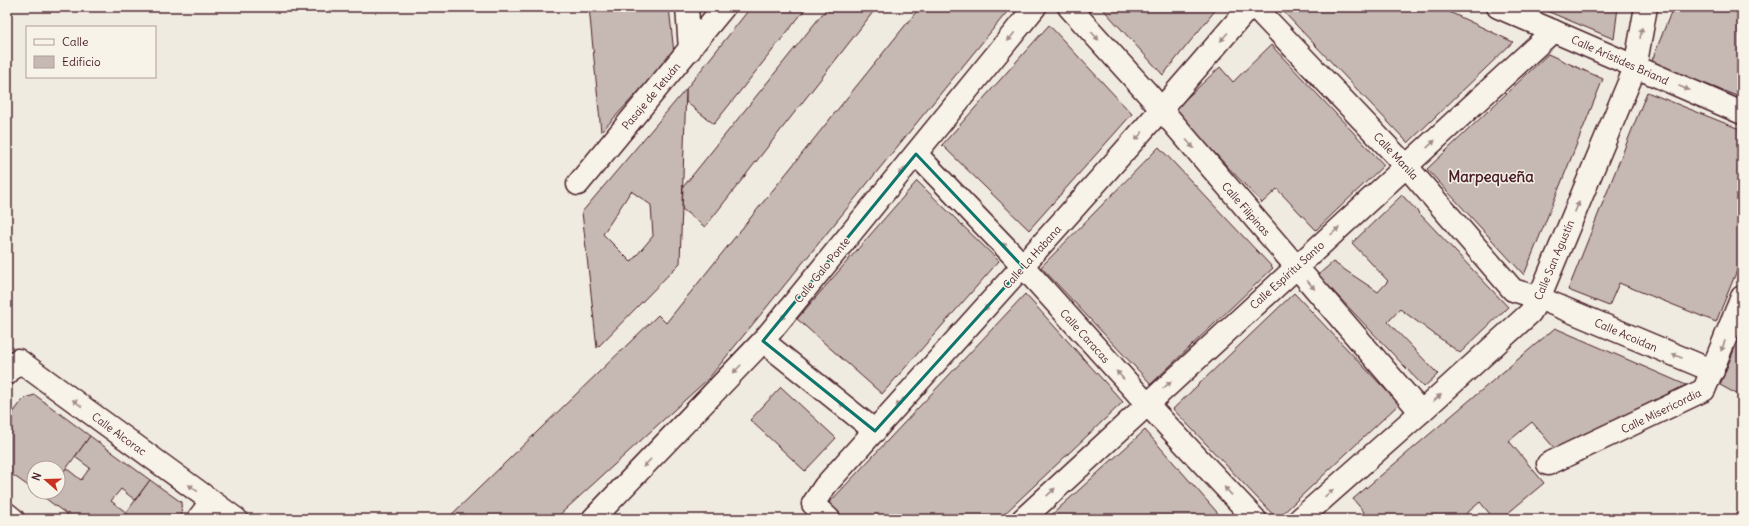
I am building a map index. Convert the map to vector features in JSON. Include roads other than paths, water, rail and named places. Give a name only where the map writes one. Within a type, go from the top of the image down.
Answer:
[{"type":"street","points":[[687,7],[690,50]]},
{"type":"street","name":"Pasaje de Tetuán","points":[[578,184],[724,7]]},
{"type":"street","name":"Calle Galo Ponte","points":[[593,519],[764,341],[1035,7]]},
{"type":"street","name":"Calle Filipinas","points":[[1068,7],[1161,110],[1422,412]]},
{"type":"street","name":"Calle La Habana","points":[[829,519],[813,504],[825,486],[1023,267],[1249,7]]},
{"type":"street","name":"Calle Manila","points":[[1255,7],[1407,167],[1513,290],[1539,298]]},
{"type":"street","name":"Calle Arístides Briand","points":[[1498,7],[1635,68],[1742,113]]},
{"type":"street","name":"Calle San Agustín","points":[[1300,519],[1422,412],[1530,313],[1539,298],[1635,68],[1646,7]]},
{"type":"street","name":"Calle Espíritu Santo","points":[[1022,519],[1407,167],[1553,31]]},
{"type":"street","name":"Calle Caracas","points":[[916,154],[1011,253],[1147,404],[1255,519]]},
{"type":"street","name":"Calle Misericordia","points":[[1548,464],[1704,390],[1742,297]]},
{"type":"street","name":"Calle Acoidan","points":[[1539,298],[1713,371]]},
{"type":"street","points":[[764,341],[875,431]]},
{"type":"street","name":"Calle Alcorac","points":[[7,374],[18,360],[236,519]]},
{"type":"street","points":[[198,519],[211,502]]},
{"type":"street","points":[[7,514],[13,519]]},
{"type":"district","name":"Marpequeña","points":[[1491,177]]}]
